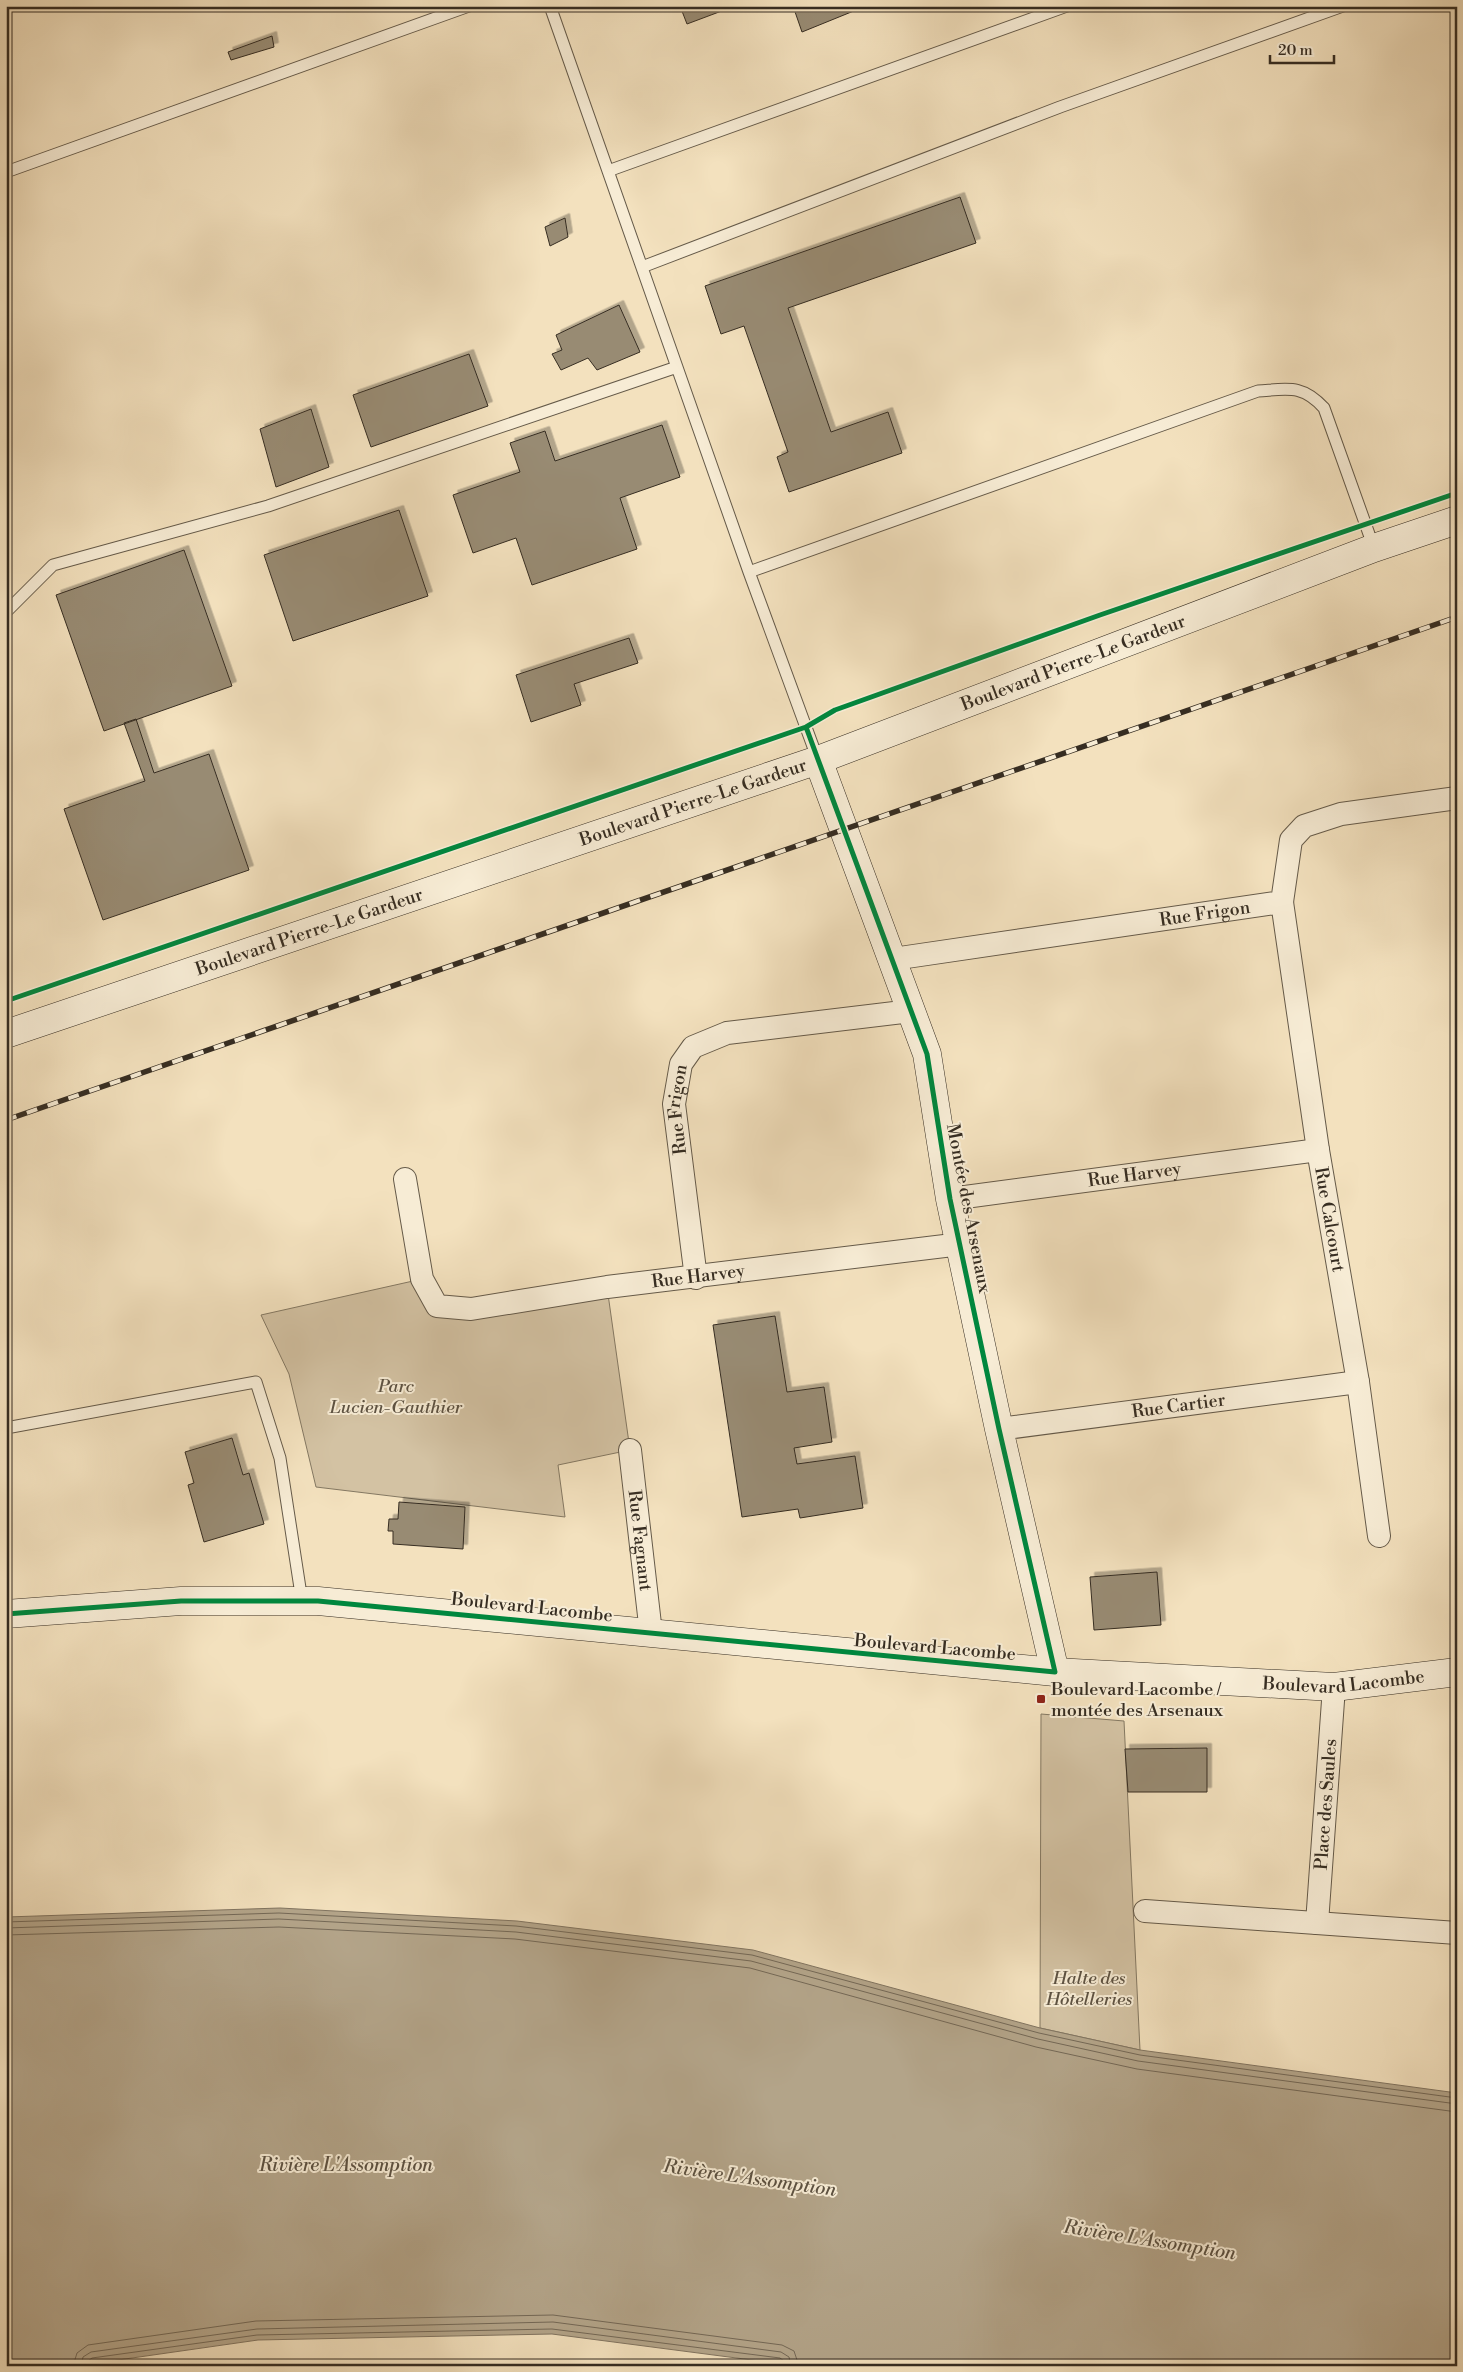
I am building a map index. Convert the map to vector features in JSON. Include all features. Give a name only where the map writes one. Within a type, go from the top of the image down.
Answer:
[{"type":"street","name":"Boulevard Pierre-Le Gardeur","points":[[6,1034],[818,760],[1374,548],[1457,520]]},
{"type":"street","name":"Montée des Arsenaux","points":[[818,760],[927,1054],[950,1199],[999,1429],[1055,1672]]},
{"type":"street","points":[[1282,902],[1291,840],[1304,826],[1341,814],[1457,798]]},
{"type":"street","name":"Rue Frigon","points":[[893,959],[1282,902]]},
{"type":"street","name":"Rue Calcourt","points":[[1282,902],[1318,1150],[1358,1382],[1379,1536]]},
{"type":"street","name":"Rue Frigon","points":[[696,1278],[674,1104],[680,1064],[693,1047],[727,1033],[910,1011]]},
{"type":"street","name":"Rue Harvey","points":[[950,1199],[1318,1150]]},
{"type":"street","name":"Rue Harvey","points":[[405,1179],[422,1279],[437,1306],[470,1309],[607,1287],[696,1278],[961,1244]]},
{"type":"street","name":"Rue Cartier","points":[[999,1429],[1358,1382]]},
{"type":"street","name":"Rue Fagnant","points":[[630,1450],[651,1633]]},
{"type":"street","name":"Boulevard Lacombe","points":[[6,1614],[181,1601],[302,1601],[372,1605],[1055,1672],[1334,1687],[1457,1672]]},
{"type":"street","name":"Place des Saules","points":[[1317,1923],[1334,1687]]},
{"type":"street","points":[[1145,1911],[1457,1933]]},
{"type":"lane","points":[[6,172],[469,6]]},
{"type":"lane","points":[[550,6],[749,572],[818,760]]},
{"type":"lane","points":[[608,171],[1067,6]]},
{"type":"lane","points":[[642,267],[1060,107],[1343,6]]},
{"type":"lane","points":[[6,612],[53,565],[268,506],[677,367]]},
{"type":"lane","points":[[749,572],[1258,391],[1289,388],[1311,394],[1324,408],[1374,548]]},
{"type":"lane","points":[[6,1428],[256,1382],[280,1458],[302,1601]]},
{"type":"green space","name":"Parc Lucien-Gauthier","points":[[422,1279],[437,1305],[607,1287],[630,1450],[558,1465],[565,1517],[316,1487],[289,1374],[261,1315]]},
{"type":"green space","name":"Halte des Hôtelleries","points":[[1041,1714],[1124,1721],[1140,2050],[1040,2028]]},
{"type":"water","name":"Rivière L'Assomption","points":[[280,1908],[517,1921],[753,1950],[1040,2028],[1140,2050],[1457,2093],[1457,2366],[798,2366],[552,2334],[258,2340],[76,2366],[6,2366],[6,1917]]},
{"type":"building","points":[[680,6],[735,6],[687,24]]},
{"type":"building","points":[[793,6],[866,6],[802,32]]},
{"type":"building","points":[[272,36],[274,47],[231,60],[228,52]]},
{"type":"building","points":[[960,197],[976,243],[788,308],[831,432],[888,412],[902,453],[789,492],[777,457],[788,452],[744,326],[721,334],[705,286]]},
{"type":"building","points":[[565,218],[568,237],[550,246],[545,227]]},
{"type":"building","points":[[619,305],[640,352],[597,370],[588,358],[561,370],[552,354],[562,350],[556,335]]},
{"type":"building","points":[[469,354],[488,406],[371,447],[353,395]]},
{"type":"building","points":[[311,409],[329,467],[276,487],[260,429]]},
{"type":"building","points":[[662,425],[680,477],[620,498],[637,549],[532,585],[516,538],[473,553],[453,495],[520,472],[510,443],[545,431],[555,461]]},
{"type":"building","points":[[399,510],[428,596],[293,641],[264,555]]},
{"type":"building","points":[[184,550],[232,686],[104,731],[56,595]]},
{"type":"building","points":[[629,638],[638,663],[574,684],[581,705],[531,722],[516,675]]},
{"type":"building","points":[[136,719],[154,773],[209,754],[249,870],[103,920],[64,809],[145,781],[124,723]]},
{"type":"building","points":[[775,1316],[787,1392],[824,1387],[832,1442],[794,1448],[797,1464],[855,1456],[863,1508],[800,1518],[798,1509],[742,1517],[713,1325]]},
{"type":"building","points":[[232,1438],[243,1475],[249,1473],[264,1524],[204,1542],[188,1485],[194,1483],[185,1452]]},
{"type":"building","points":[[399,1502],[465,1507],[463,1549],[393,1544],[393,1531],[388,1531],[389,1519],[398,1519]]},
{"type":"building","points":[[1157,1572],[1161,1625],[1094,1630],[1090,1577]]},
{"type":"building","points":[[1207,1748],[1207,1792],[1128,1792],[1125,1749]]},
{"type":"railway","points":[[6,1120],[1457,617]]},
{"type":"cycle path","points":[[6,1001],[806,727],[835,710],[1100,615],[1457,493]]},
{"type":"cycle path","points":[[6,1614],[181,1601],[318,1601],[1055,1672],[999,1429],[950,1199],[927,1054],[806,727]]},
{"type":"place","name":"Boulevard Lacombe / montée des Arsenaux","points":[[1041,1699]]}]
